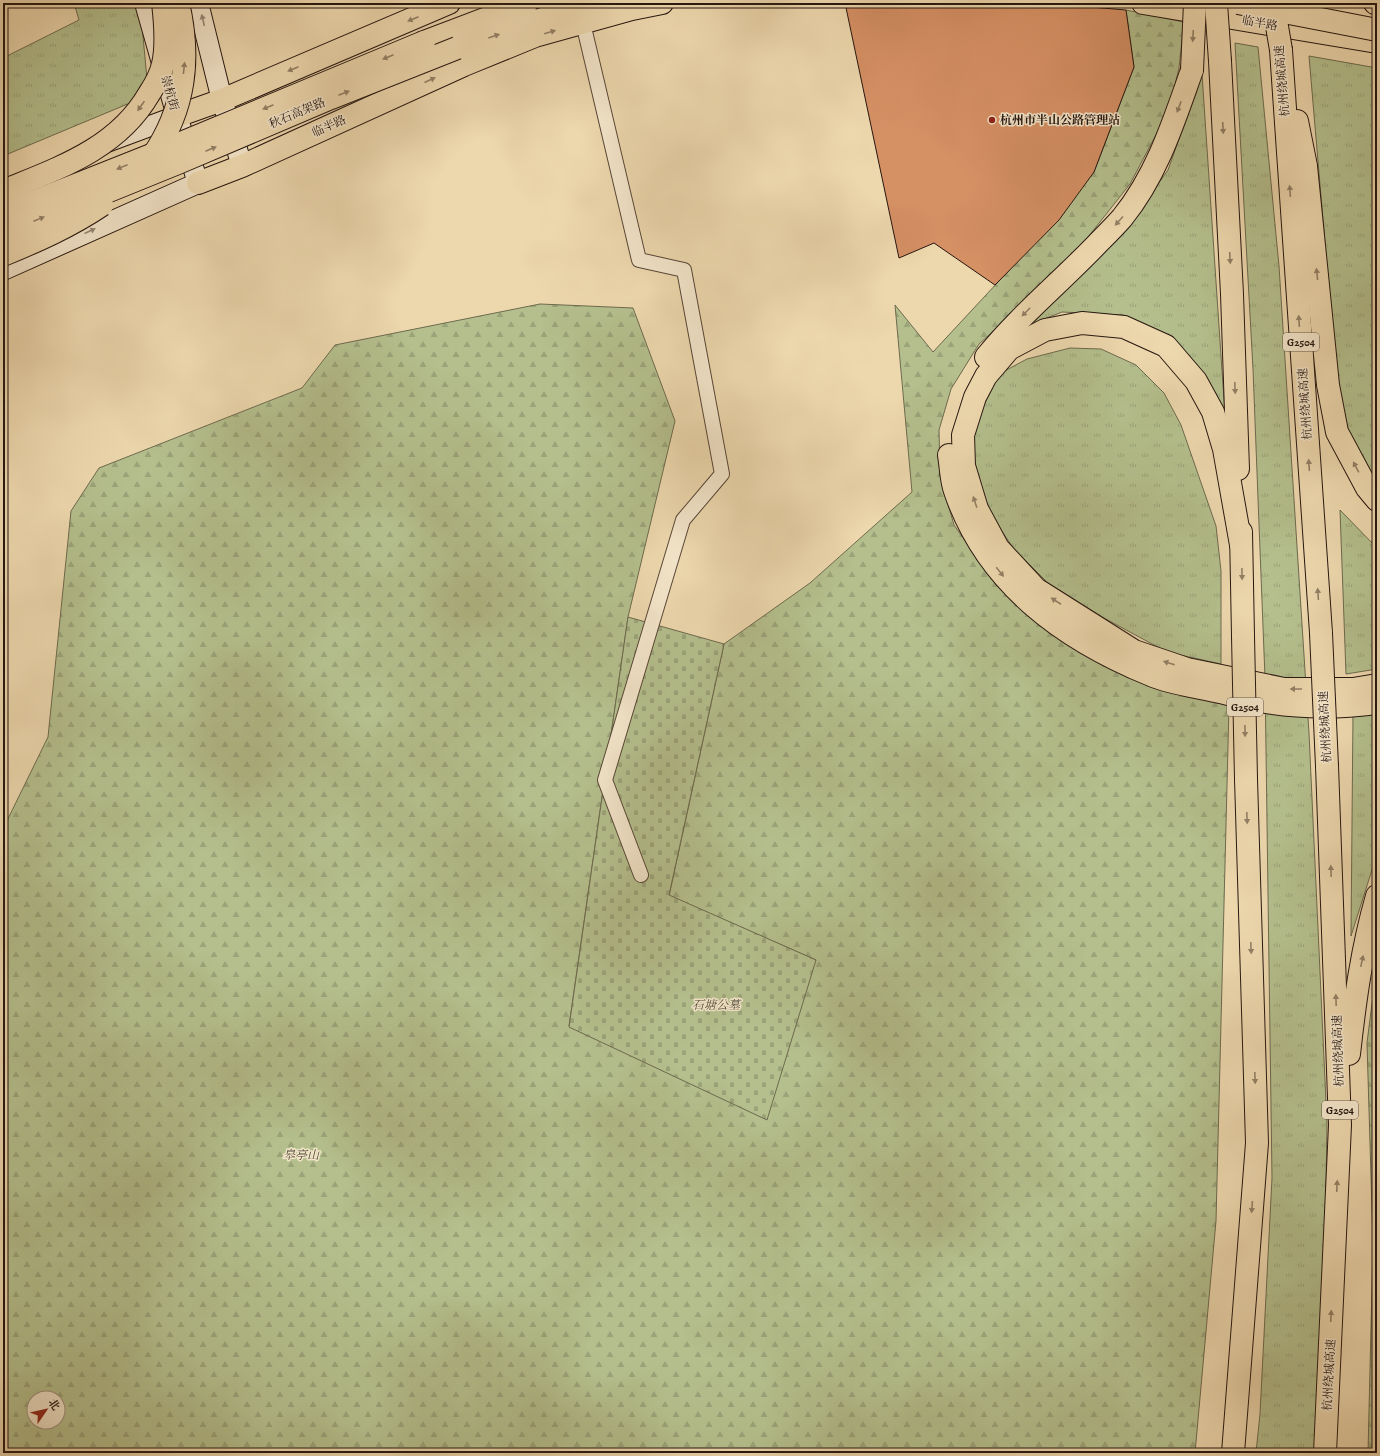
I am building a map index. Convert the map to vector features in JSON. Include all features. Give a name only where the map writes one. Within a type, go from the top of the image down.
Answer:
[{"type":"main road","name":"崇杭街","points":[[144,3],[198,183]]},
{"type":"main road","points":[[3,191],[85,155],[125,126],[141,107],[156,83],[163,64],[163,3]]},
{"type":"main road","points":[[3,255],[57,231],[89,214],[115,196],[140,173],[153,156],[170,129],[184,78],[185,43],[178,3]]},
{"type":"main road","points":[[198,3],[222,100],[242,166]]},
{"type":"main road","points":[[3,181],[222,100],[449,3]]},
{"type":"main road","name":"秋石高架路","points":[[3,214],[174,146],[424,42],[527,3]]},
{"type":"main road","name":"秋石高架路","points":[[3,234],[185,160],[331,98],[458,48],[569,10],[596,3]]},
{"type":"main road","name":"临半路","points":[[3,270],[198,183],[242,166],[464,65],[535,36],[632,9],[662,3]]},
{"type":"main road","name":"临半路","points":[[1143,3],[1377,42]]},
{"type":"main road","points":[[1195,3],[1192,70],[1162,150],[1144,186],[1122,218],[1004,335],[982,362],[962,391],[952,420],[949,452],[954,490],[969,526],[992,562],[1012,587],[1043,614],[1083,642],[1108,655],[1152,676],[1182,685],[1258,701],[1299,706],[1354,706],[1377,703]]},
{"type":"main road","name":"G2504","points":[[1216,3],[1232,294],[1241,545],[1256,1143],[1233,1453]]},
{"type":"main road","points":[[1238,3],[1377,30]]},
{"type":"main road","name":"杭州绕城高速","points":[[1273,3],[1281,50],[1321,633],[1340,1124],[1325,1453]]},
{"type":"main road","points":[[1312,18],[1377,38]]},
{"type":"main road","points":[[1281,50],[1306,166],[1328,385],[1337,432],[1367,488],[1377,500]]},
{"type":"main road","points":[[1241,545],[1224,450],[1213,412],[1196,381],[1166,346],[1124,327],[1082,323],[1045,330],[1009,349],[986,376],[975,397],[963,436],[964,466],[977,509],[998,548],[1036,589],[1134,651],[1188,669],[1284,689],[1353,689],[1377,685]]},
{"type":"main road","points":[[1340,1124],[1357,982],[1371,916],[1377,896]]},
{"type":"street","points":[[583,23],[639,260],[684,270],[722,474],[682,520],[605,780],[641,875]]},
{"type":"green space","points":[[74,3],[136,3],[142,26],[147,79],[130,103],[3,156],[3,58],[79,20]]},
{"type":"green space","name":"皋亭山","points":[[1126,10],[1184,22],[1179,68],[1169,110],[1130,184],[1077,251],[1049,275],[1011,315],[979,344],[951,389],[939,430],[940,476],[954,525],[997,586],[1051,633],[1104,666],[1229,706],[1216,1221],[1195,1453],[3,1453],[3,829],[48,737],[71,511],[99,468],[302,388],[335,345],[540,304],[633,308],[675,421],[628,617],[569,1026],[816,960],[669,896],[724,644],[810,583],[912,492],[895,305],[933,352],[1012,267],[1094,172],[1134,67]]},
{"type":"green space","points":[[1235,43],[1258,47],[1279,266],[1309,733],[1327,1124],[1323,1369],[1319,1453],[1256,1453],[1260,1414],[1272,1178],[1265,678],[1253,369]]},
{"type":"green space","points":[[1309,56],[1377,68],[1377,488],[1356,449],[1339,407]]},
{"type":"green space","points":[[1202,74],[1225,415],[1163,334],[1123,315],[1062,312],[1017,330],[1138,212],[1168,170]]},
{"type":"green space","points":[[1070,348],[1101,349],[1136,365],[1164,393],[1181,425],[1216,526],[1221,571],[1221,664],[1167,652],[1104,618],[1048,583],[1014,549],[992,517],[973,485],[970,441],[984,405],[999,374],[1027,359]]},
{"type":"green space","points":[[1340,510],[1377,548],[1377,669],[1346,674]]},
{"type":"green space","name":"石塘公墓","points":[[628,617],[724,644],[669,895],[816,960],[767,1120],[569,1027]]},
{"type":"green space","points":[[1377,712],[1377,854],[1351,936],[1353,713]]},
{"type":"green space","points":[[1377,964],[1377,1453],[1368,1453],[1373,1243],[1367,1043]]},
{"type":"building","name":"杭州市半山公路管理站","points":[[845,3],[1044,3],[1126,10],[1134,67],[1094,172],[1059,220],[995,285],[934,243],[899,258]]},
{"type":"place","name":"杭州市半山公路管理站","points":[[992,120]]}]
